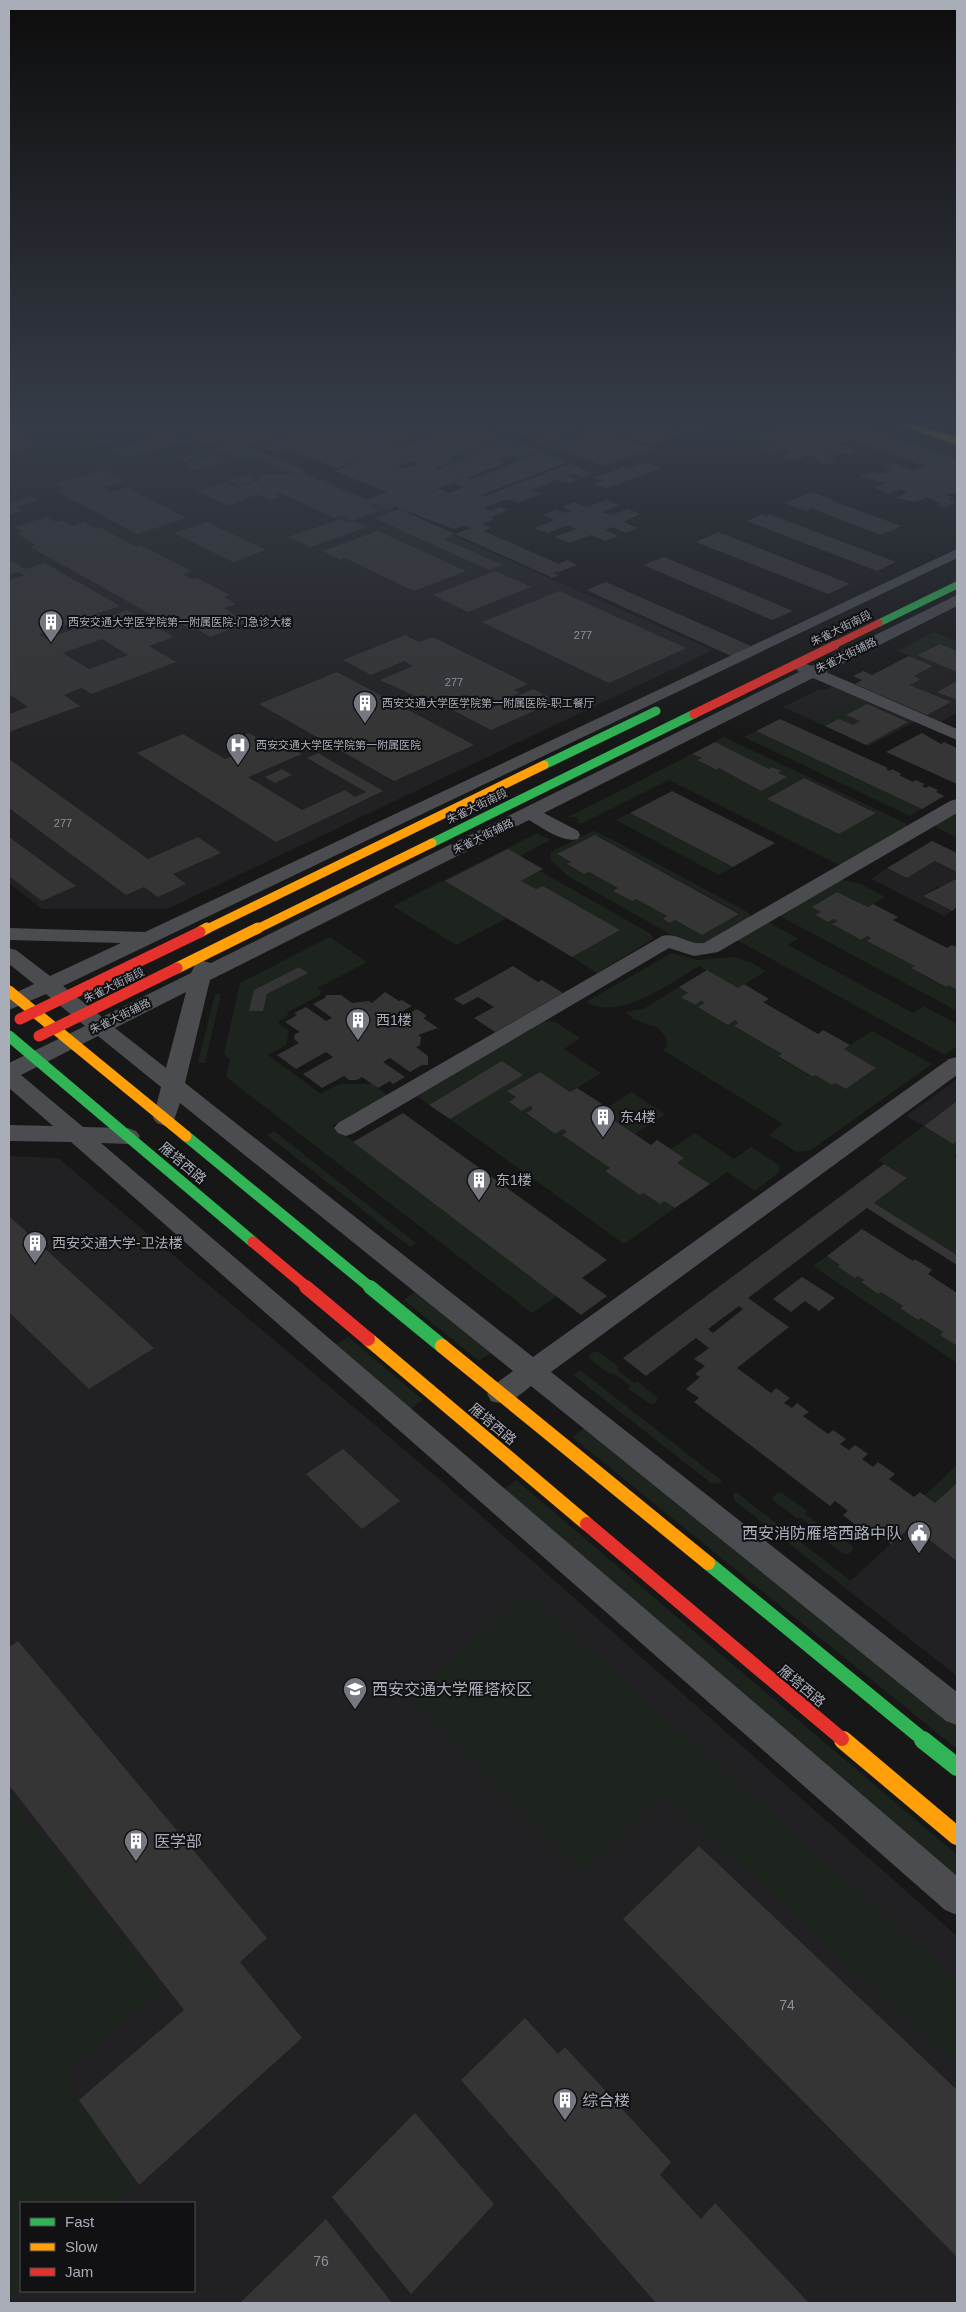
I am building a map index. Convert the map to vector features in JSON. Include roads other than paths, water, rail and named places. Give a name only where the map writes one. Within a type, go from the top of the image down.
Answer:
[{"type":"main road","name":"朱雀大街南段","points":[[9,1050],[54,1028],[92,1020],[207,953],[803,668],[957,585]]},
{"type":"main road","name":"朱雀大街南段","points":[[9,1024],[34,1012],[55,991],[186,938],[663,708]]},
{"type":"main road","name":"雁塔西路","points":[[12,998],[34,1012],[71,1041],[957,1767]]},
{"type":"main road","name":"雁塔西路","points":[[9,1036],[957,1836]]},
{"type":"street","points":[[12,998],[55,991],[148,938],[957,552]]},
{"type":"street","name":"朱雀大街辅路","points":[[9,1074],[71,1041],[92,1020],[201,976],[530,812],[803,668],[957,600]]},
{"type":"street","points":[[803,668],[957,736]]},
{"type":"street","points":[[346,1128],[670,940],[692,950],[702,951],[711,948],[957,805]]},
{"type":"street","points":[[530,812],[571,835]]},
{"type":"street","points":[[9,934],[186,938]]},
{"type":"street","points":[[165,1118],[207,953]]},
{"type":"street","points":[[9,954],[957,1711]]},
{"type":"street","points":[[502,1394],[957,1064]]},
{"type":"street","points":[[9,1074],[957,1898]]},
{"type":"street","points":[[9,1133],[128,1136]]},
{"type":"place","name":"西安交通大学医学院第一附属医院-门急诊大楼","points":[[51,643]]},
{"type":"place","name":"西安交通大学医学院第一附属医院-职工餐厅","points":[[365,724]]},
{"type":"place","name":"西安交通大学医学院第一附属医院","points":[[238,766]]},
{"type":"place","name":"西1楼","points":[[358,1041]]},
{"type":"place","name":"东4楼","points":[[603,1138]]},
{"type":"place","name":"东1楼","points":[[479,1201]]},
{"type":"place","name":"西安交通大学-卫法楼","points":[[35,1264]]},
{"type":"place","name":"西安消防雁塔西路中队","points":[[919,1554]]},
{"type":"place","name":"西安交通大学雁塔校区","points":[[355,1710]]},
{"type":"place","name":"医学部","points":[[136,1862]]},
{"type":"place","name":"综合楼","points":[[565,2121]]}]
